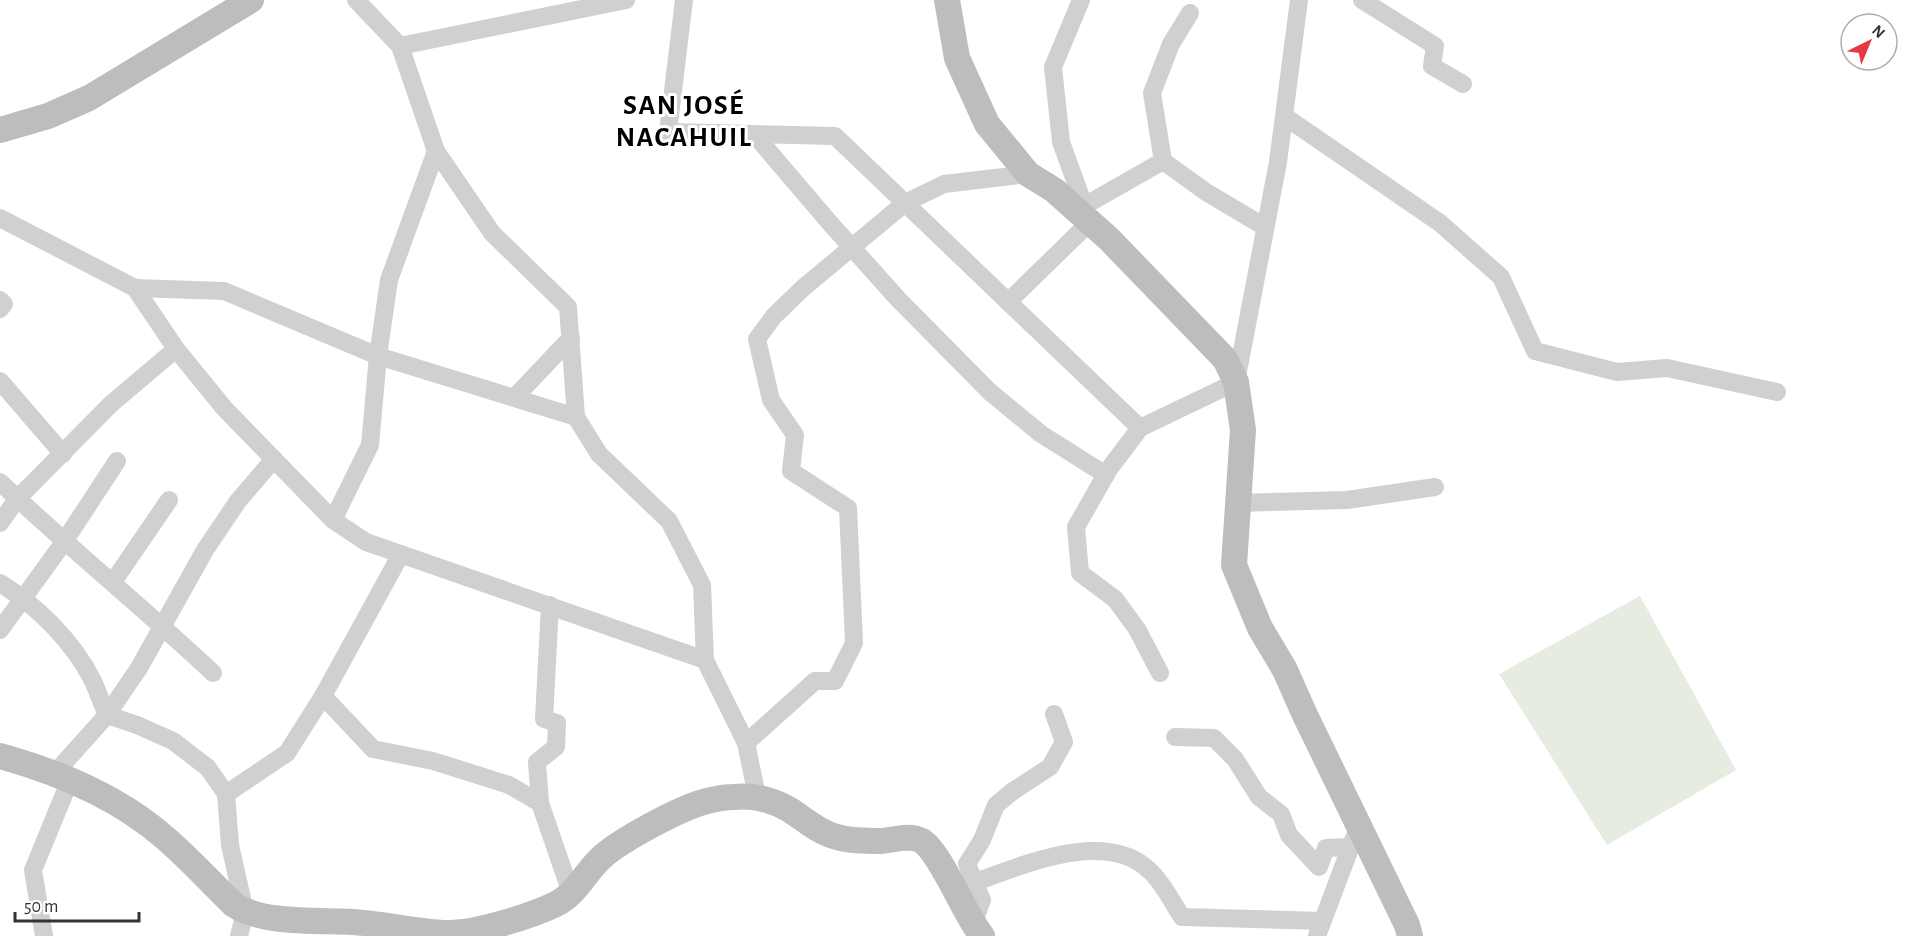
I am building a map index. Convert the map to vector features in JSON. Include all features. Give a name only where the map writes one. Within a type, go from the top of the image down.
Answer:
[{"type":"street","points":[[0,130],[48,116],[89,98],[250,0]]},
{"type":"street","points":[[356,0],[400,46],[436,152],[492,232],[568,308],[576,417],[599,454],[669,521],[702,585],[705,660],[746,743],[757,796]]},
{"type":"street","points":[[400,46],[626,0]]},
{"type":"street","points":[[684,0],[668,132],[835,136],[1140,428]]},
{"type":"street","points":[[947,0],[957,58],[987,123],[1028,174],[1087,214],[1225,359],[1236,382],[1243,430],[1234,565],[1260,628],[1286,670],[1355,836],[1407,925],[1410,936]]},
{"type":"street","points":[[1081,0],[1053,67],[1061,142],[1087,214]]},
{"type":"street","points":[[1236,382],[1278,162],[1299,0]]},
{"type":"street","points":[[1362,0],[1435,46],[1432,66],[1463,84]]},
{"type":"street","points":[[1190,13],[1171,44],[1152,93],[1163,161],[1206,192],[1265,227]]},
{"type":"street","points":[[1284,116],[1440,223],[1501,277],[1535,351],[1617,372],[1667,368],[1777,392]]},
{"type":"street","points":[[754,134],[851,248],[990,392],[1041,434],[1106,475]]},
{"type":"street","points":[[333,520],[370,445],[378,356],[389,280],[436,152]]},
{"type":"street","points":[[1008,302],[1087,214],[1163,161]]},
{"type":"street","points":[[746,743],[815,681],[835,681],[854,643],[848,508],[791,471],[795,435],[771,400],[757,339],[774,316],[905,203],[944,184],[1028,174]]},
{"type":"street","points":[[0,218],[135,288],[224,291],[378,356],[576,417]]},
{"type":"street","points":[[135,288],[176,349],[224,408],[333,520],[366,542],[705,660]]},
{"type":"street","points":[[0,300],[4,304],[0,309]]},
{"type":"street","points":[[515,397],[571,338]]},
{"type":"street","points":[[0,523],[17,499],[111,404],[176,349]]},
{"type":"street","points":[[0,381],[63,454]]},
{"type":"street","points":[[1160,673],[1137,629],[1115,599],[1080,573],[1076,527],[1106,475],[1140,428],[1236,382]]},
{"type":"street","points":[[44,936],[33,870],[62,777],[139,668],[206,550],[238,501],[274,459]]},
{"type":"street","points":[[0,630],[64,542],[117,460]]},
{"type":"street","points":[[0,482],[64,542],[113,582],[213,673]]},
{"type":"street","points":[[1238,503],[1347,500],[1435,487]]},
{"type":"street","points":[[113,582],[169,500]]},
{"type":"street","points":[[226,794],[287,753],[323,696],[401,554]]},
{"type":"street","points":[[0,583],[24,598],[74,652],[93,680],[107,715],[173,741],[208,768],[226,794],[230,845],[242,924]]},
{"type":"street","points":[[550,605],[544,719],[557,723],[556,747],[537,762],[540,803],[571,893]]},
{"type":"street","points":[[323,696],[373,749],[433,761],[509,785],[540,803]]},
{"type":"street","points":[[978,931],[982,900],[967,864],[982,840],[996,805],[1013,790],[1050,767],[1064,742],[1054,714]]},
{"type":"street","points":[[1175,737],[1214,738],[1235,759],[1259,797],[1281,814],[1289,835],[1319,867],[1326,848],[1355,836]]},
{"type":"street","points":[[0,756],[29,763],[62,777],[103,796],[147,823],[166,838],[234,905],[242,924]]},
{"type":"street","points":[[242,924],[269,918],[379,930],[448,933],[504,929],[557,904],[571,893],[601,858],[626,840],[679,812],[706,801],[757,796],[789,809],[812,827],[841,838],[881,841],[908,838],[921,841],[934,855],[978,931]]},
{"type":"street","points":[[975,882],[1048,857],[1102,850],[1129,856],[1151,871],[1182,916],[1319,928],[1355,836]]},
{"type":"shaded area","points":[[1640,596],[1736,770],[1607,845],[1499,674]]},
{"type":"district","name":"SAN JOSÉ NACAHUIL","points":[[684,120]]}]
